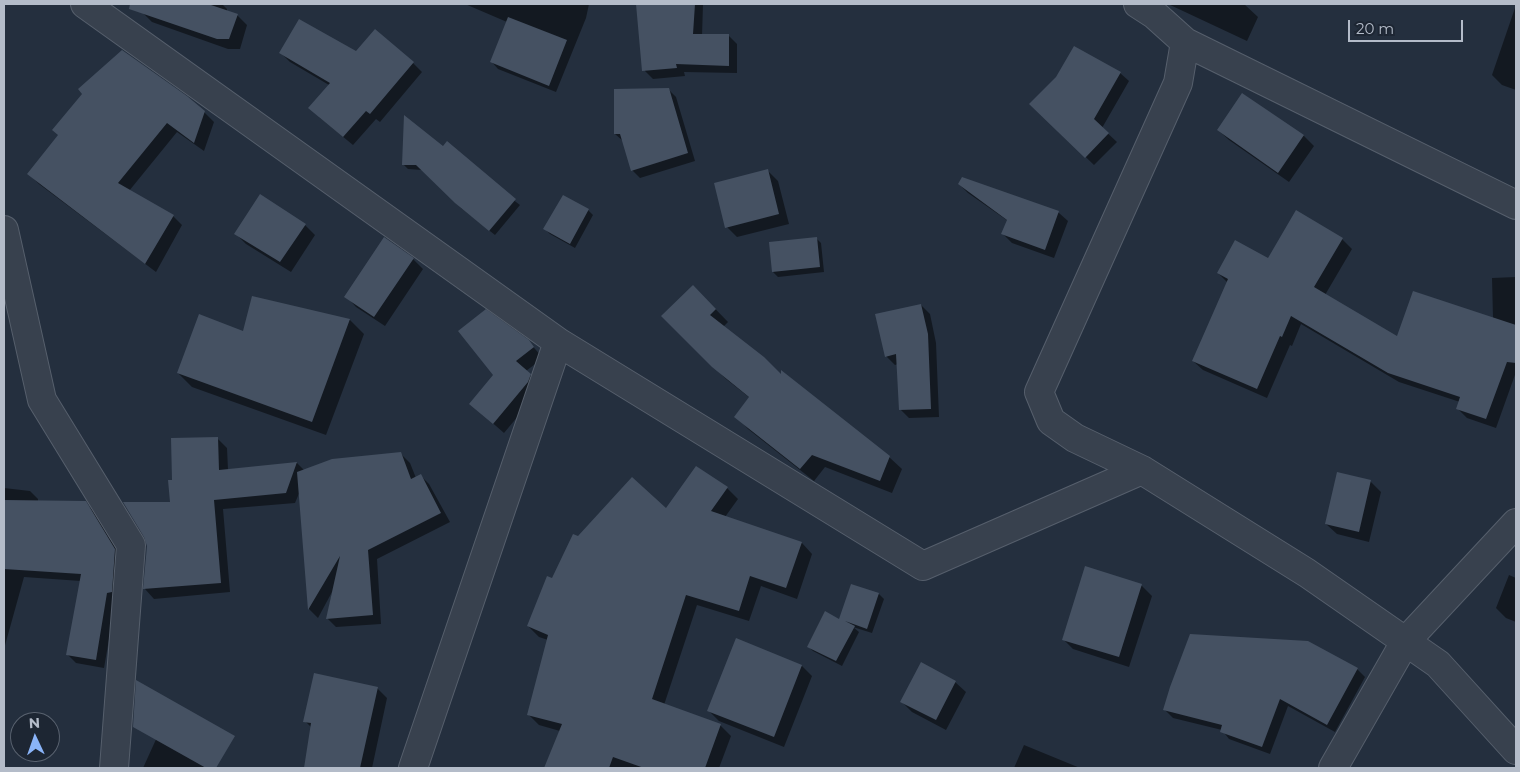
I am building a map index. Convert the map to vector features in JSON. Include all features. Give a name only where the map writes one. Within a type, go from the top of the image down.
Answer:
[{"type":"street","points":[[85,4],[558,342],[923,566],[1142,470]]},
{"type":"street","points":[[1138,4],[1155,15],[1185,42],[1516,205]]},
{"type":"street","points":[[1185,42],[1178,83],[1039,392],[1051,421],[1075,438],[1142,470],[1307,573],[1438,664],[1516,750]]},
{"type":"street","points":[[4,230],[42,400],[131,545],[114,768]]},
{"type":"street","points":[[413,768],[558,342]]},
{"type":"street","points":[[1333,768],[1405,642],[1516,523]]},
{"type":"building","points":[[130,4],[208,4],[238,14],[229,39],[217,39],[129,9]]},
{"type":"building","points":[[636,4],[695,4],[693,34],[729,34],[729,66],[676,64],[677,68],[642,71]]},
{"type":"building","points":[[508,17],[567,40],[549,86],[490,62]]},
{"type":"building","points":[[299,19],[356,51],[375,29],[414,62],[370,114],[366,111],[343,137],[308,108],[330,83],[279,53]]},
{"type":"building","points":[[1074,46],[1121,72],[1094,119],[1109,133],[1085,158],[1029,104],[1056,77]]},
{"type":"building","points":[[122,50],[205,111],[194,143],[167,123],[118,183],[174,215],[145,264],[27,174],[58,135],[52,130],[82,94],[78,89]]},
{"type":"building","points":[[669,88],[688,153],[631,171],[620,134],[614,134],[614,89]]},
{"type":"building","points":[[1242,93],[1304,135],[1278,173],[1217,130]]},
{"type":"building","points":[[404,115],[443,146],[447,141],[516,199],[489,231],[455,203],[416,165],[402,165]]},
{"type":"building","points":[[768,169],[779,214],[725,228],[714,183]]},
{"type":"building","points":[[962,177],[1059,211],[1045,250],[1001,234],[1007,220],[958,184]]},
{"type":"building","points":[[260,194],[306,224],[280,262],[234,234]]},
{"type":"building","points":[[563,195],[589,209],[570,244],[543,229]]},
{"type":"building","points":[[1296,210],[1343,238],[1314,287],[1397,336],[1413,291],[1516,325],[1516,363],[1507,362],[1486,419],[1456,409],[1460,397],[1388,373],[1291,316],[1282,337],[1280,336],[1257,389],[1192,361],[1228,279],[1217,273],[1235,240],[1268,258]]},
{"type":"building","points":[[384,237],[414,258],[374,317],[344,297]]},
{"type":"building","points":[[817,237],[820,267],[772,272],[769,242]]},
{"type":"building","points":[[693,285],[716,309],[710,315],[764,357],[781,374],[781,370],[890,456],[880,481],[812,455],[800,469],[734,417],[749,397],[712,367],[661,316]]},
{"type":"building","points":[[252,296],[350,319],[312,422],[177,373],[199,314],[243,331]]},
{"type":"building","points":[[921,304],[928,334],[931,409],[899,410],[896,354],[885,357],[875,314]]},
{"type":"building","points":[[486,309],[529,340],[534,347],[516,361],[531,374],[528,382],[493,424],[469,404],[493,375],[458,331]]},
{"type":"building","points":[[218,437],[219,470],[297,462],[286,493],[214,500],[221,583],[143,589],[147,546],[144,537],[123,502],[170,502],[168,480],[172,480],[171,438]]},
{"type":"building","points":[[401,452],[411,479],[421,474],[441,513],[368,550],[373,615],[326,619],[340,556],[308,610],[297,472],[332,459]]},
{"type":"building","points":[[696,466],[728,487],[711,511],[802,542],[786,588],[750,576],[739,611],[686,595],[652,699],[721,724],[705,768],[644,768],[613,757],[609,768],[544,768],[562,724],[527,715],[548,635],[527,626],[547,576],[552,578],[573,534],[578,536],[632,477],[666,508]]},
{"type":"building","points":[[1337,472],[1371,480],[1359,532],[1325,524]]},
{"type":"building","points":[[4,500],[86,501],[115,549],[112,592],[107,593],[96,660],[66,655],[81,574],[4,569]]},
{"type":"building","points":[[1085,566],[1142,584],[1119,657],[1062,640]]},
{"type":"building","points":[[851,584],[879,593],[867,629],[845,621],[855,626],[836,661],[807,647],[825,611],[839,619]]},
{"type":"building","points":[[1190,634],[1308,641],[1358,668],[1327,725],[1280,699],[1262,747],[1220,732],[1222,725],[1163,710]]},
{"type":"building","points":[[736,638],[802,665],[774,737],[707,711]]},
{"type":"building","points":[[921,662],[956,681],[936,720],[900,702]]},
{"type":"building","points":[[314,673],[378,687],[360,768],[304,768],[311,723],[303,722]]},
{"type":"building","points":[[136,680],[235,736],[216,768],[206,768],[133,727]]}]
